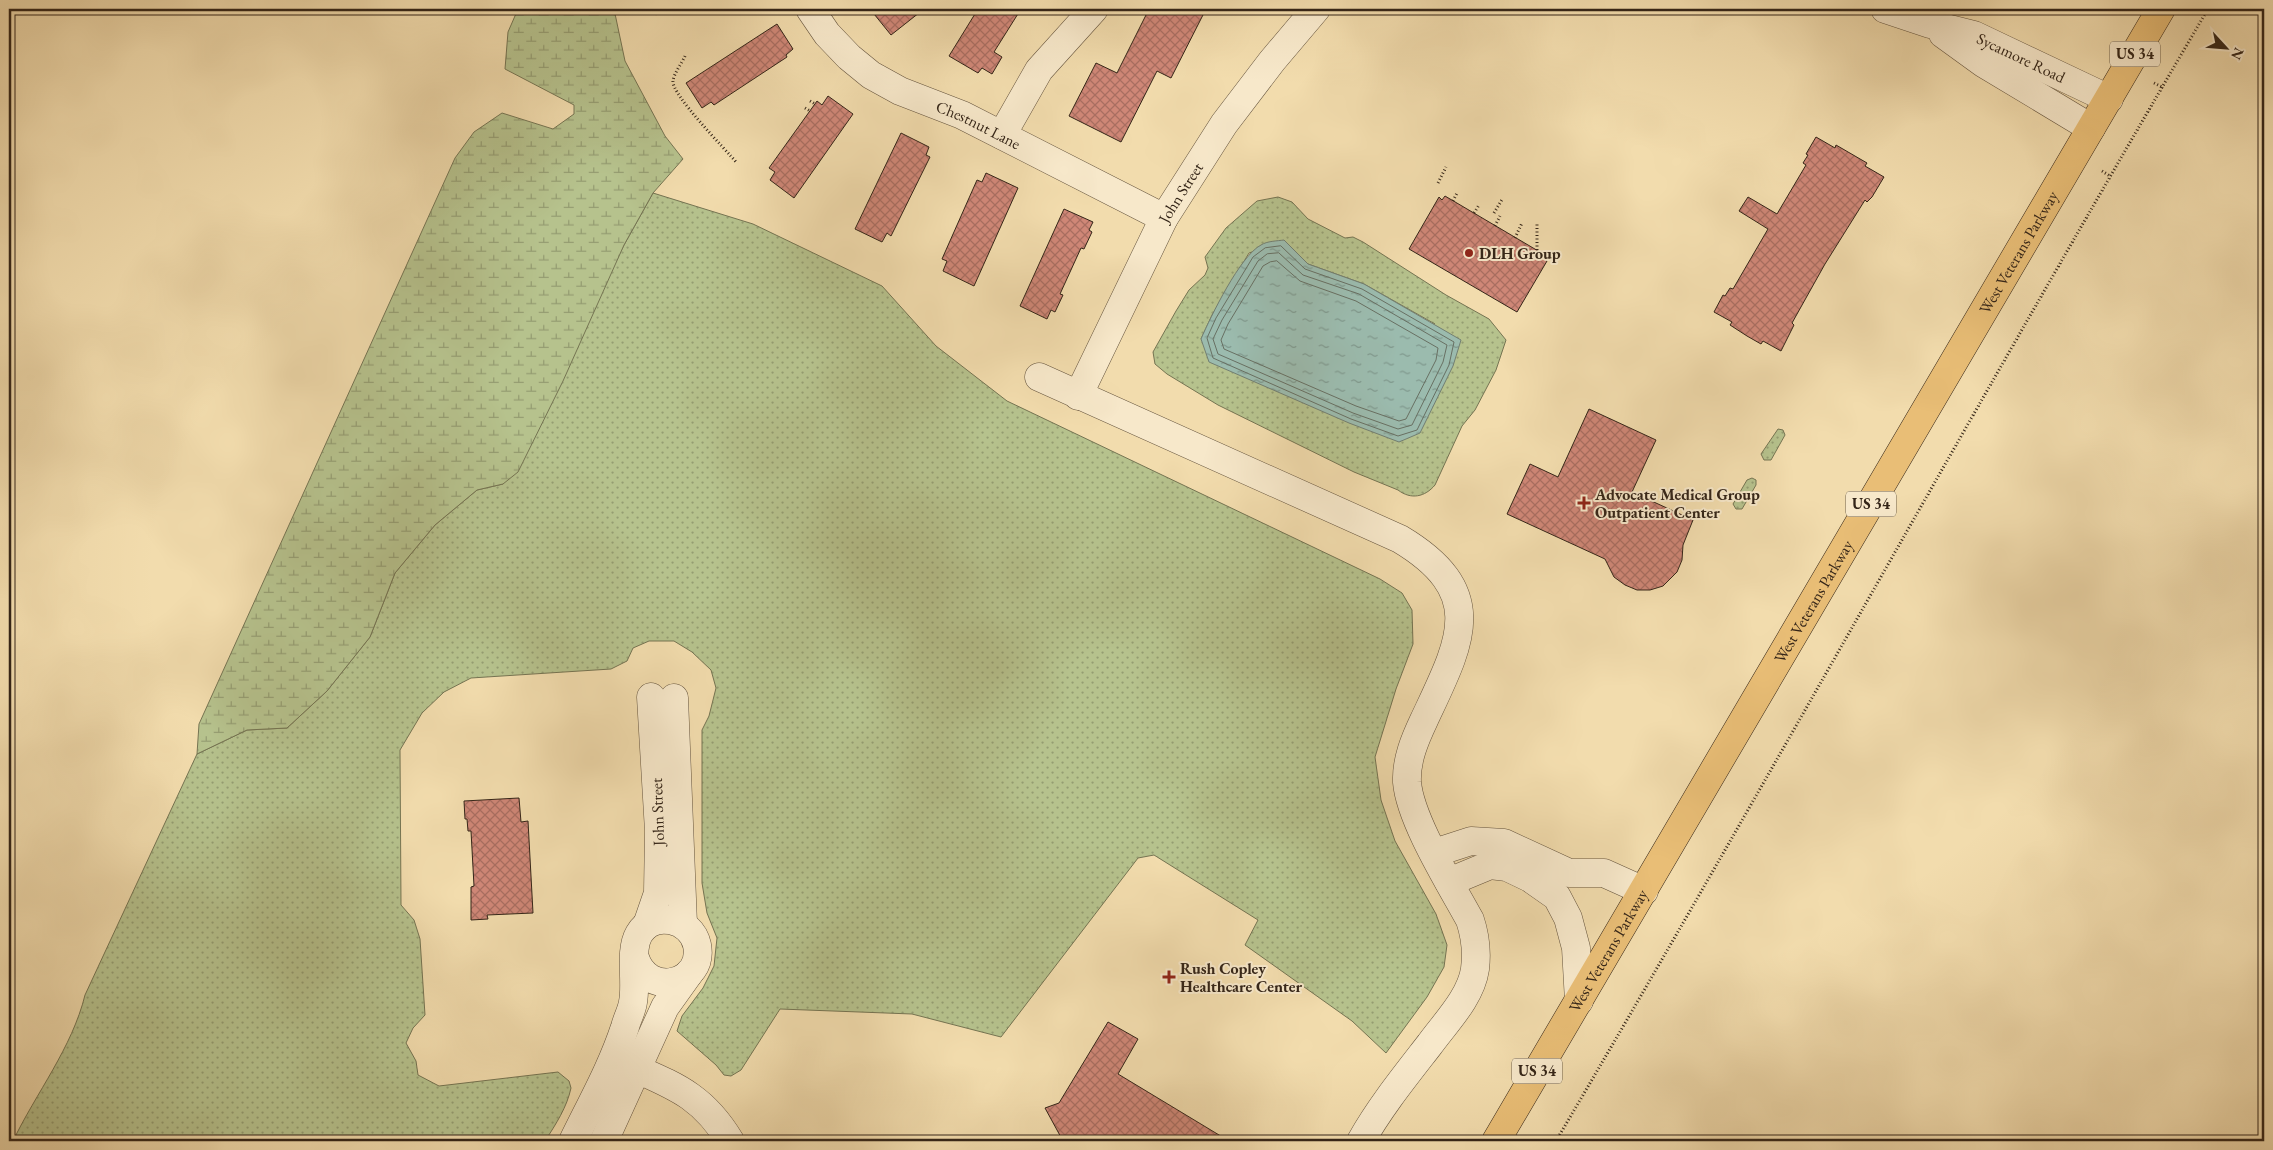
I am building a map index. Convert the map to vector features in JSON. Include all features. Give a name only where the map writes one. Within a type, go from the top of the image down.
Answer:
[{"type":"main road","name":"West Veterans Parkway","points":[[1496,1141],[2161,9]]},
{"type":"street","name":"Chestnut Lane","points":[[810,9],[827,34],[848,57],[871,75],[900,91],[962,115],[1164,218]]},
{"type":"street","points":[[1002,135],[1039,70],[1094,9]]},
{"type":"street","name":"John Street","points":[[1078,396],[1164,218],[1224,124],[1272,61],[1316,9]]},
{"type":"street","name":"Sycamore Road","points":[[1885,9],[1930,24],[1974,35],[2109,99]]},
{"type":"street","name":"Sycamore Road","points":[[1930,24],[1983,63],[2092,128]]},
{"type":"street","points":[[1039,377],[1400,539],[1421,551],[1440,568],[1452,587],[1458,608],[1460,630],[1454,655],[1417,735],[1408,760],[1407,782],[1417,817],[1470,920],[1474,932],[1475,970],[1469,988],[1460,1004],[1407,1074],[1361,1141]]},
{"type":"street","name":"John Street","points":[[647,925],[658,893],[658,831],[663,697],[683,924]]},
{"type":"street","points":[[1434,853],[1471,841],[1504,843],[1569,873],[1604,873],[1644,891]]},
{"type":"street","points":[[1449,882],[1490,865],[1507,867],[1530,878],[1557,897],[1568,918],[1576,948],[1579,1001]]},
{"type":"street","points":[[573,1141],[625,1064],[692,969],[697,958],[697,945],[692,934],[683,924],[672,920],[659,920],[647,925],[639,934],[634,946],[633,1002],[625,1064],[604,1141]]},
{"type":"street","points":[[635,958],[642,973],[656,982],[664,983],[679,980],[692,969]]},
{"type":"street","points":[[625,1064],[691,1095],[710,1114],[730,1141]]},
{"type":"path","points":[[651,9],[657,14]]},
{"type":"path","points":[[1556,1141],[1957,446],[2110,176],[2208,9]]},
{"type":"path","points":[[686,56],[673,80],[674,89],[737,162]]},
{"type":"path","points":[[2154,83],[2162,88]]},
{"type":"path","points":[[810,101],[815,104]]},
{"type":"path","points":[[805,108],[810,111]]},
{"type":"path","points":[[1438,183],[1446,167]]},
{"type":"path","points":[[2102,171],[2110,176]]},
{"type":"path","points":[[1453,201],[1457,193]]},
{"type":"path","points":[[1494,213],[1503,198]]},
{"type":"path","points":[[1474,214],[1479,205]]},
{"type":"path","points":[[1495,226],[1500,216]]},
{"type":"path","points":[[1515,238],[1522,223]]},
{"type":"path","points":[[1537,250],[1538,224]]},
{"type":"green space","points":[[518,9],[614,9],[625,61],[665,136],[683,159],[653,193],[624,245],[563,381],[518,472],[503,484],[477,490],[435,525],[395,573],[370,637],[327,691],[287,728],[247,730],[197,754],[199,724],[455,158],[474,132],[502,113],[553,129],[574,114],[574,105],[505,69],[508,32]]},
{"type":"green space","points":[[653,193],[753,224],[882,286],[936,346],[1007,401],[1380,579],[1402,593],[1412,610],[1413,644],[1396,689],[1375,757],[1381,800],[1395,841],[1436,914],[1447,945],[1444,967],[1427,997],[1386,1053],[1352,1021],[1245,945],[1258,920],[1154,855],[1138,858],[1001,1037],[912,1014],[780,1009],[741,1070],[731,1076],[724,1075],[716,1065],[677,1031],[682,1016],[703,988],[714,966],[717,938],[707,913],[702,883],[702,730],[709,716],[716,688],[711,670],[692,652],[674,641],[649,641],[633,648],[627,661],[611,669],[471,678],[444,692],[422,713],[400,750],[401,905],[414,920],[420,939],[425,1015],[413,1028],[406,1043],[416,1061],[418,1075],[439,1086],[558,1072],[569,1081],[571,1088],[564,1109],[545,1141],[13,1141],[63,1052],[79,1015],[85,995],[197,754],[247,730],[287,728],[327,691],[370,637],[395,573],[435,525],[477,490],[503,484],[624,245]]},
{"type":"green space","points":[[1278,197],[1292,202],[1308,219],[1345,238],[1353,237],[1363,242],[1446,295],[1489,319],[1506,340],[1496,370],[1475,410],[1462,426],[1435,485],[1427,492],[1418,496],[1408,495],[1354,472],[1218,405],[1167,374],[1155,364],[1153,352],[1176,311],[1189,290],[1205,275],[1208,268],[1205,257],[1226,228],[1257,201]],"holes":[[[1284,241],[1308,264],[1364,284],[1435,324],[1201,339],[1212,315],[1249,253]]]},
{"type":"green space","points":[[1778,429],[1783,430],[1785,435],[1771,460],[1764,460],[1761,454]]},
{"type":"green space","points":[[1752,478],[1756,480],[1756,485],[1742,509],[1736,509],[1733,504],[1747,480]]},
{"type":"water","points":[[1284,240],[1308,264],[1364,284],[1461,340],[1453,366],[1420,433],[1399,442],[1349,423],[1209,362],[1201,339],[1235,274],[1244,261],[1261,245]]},
{"type":"building","points":[[870,9],[924,9],[891,35]]},
{"type":"building","points":[[978,9],[1021,9],[994,52],[1002,57],[992,74],[982,68],[978,73],[949,56]]},
{"type":"building","points":[[1149,9],[1206,9],[1171,78],[1157,71],[1121,142],[1069,116],[1096,63],[1117,73]]},
{"type":"building","points":[[777,24],[793,49],[786,55],[787,57],[714,105],[711,102],[702,108],[686,83]]},
{"type":"building","points":[[828,96],[853,114],[794,198],[770,180],[775,172],[769,168],[817,101],[822,105]]},
{"type":"building","points":[[901,133],[929,147],[926,155],[930,157],[891,236],[887,233],[882,242],[855,229]]},
{"type":"building","points":[[1816,137],[1835,148],[1836,145],[1867,163],[1865,166],[1884,177],[1872,197],[1867,202],[1865,200],[1825,264],[1792,323],[1794,325],[1781,351],[1763,341],[1761,344],[1747,336],[1730,325],[1732,322],[1714,312],[1723,295],[1725,296],[1730,288],[1733,289],[1768,229],[1739,211],[1748,197],[1777,214],[1806,165],[1803,163],[1808,155],[1806,154]]},
{"type":"building","points":[[986,173],[1018,188],[974,286],[943,271],[947,261],[942,259],[977,180],[982,182]]},
{"type":"building","points":[[1445,196],[1545,255],[1543,258],[1547,261],[1517,312],[1409,249],[1439,197],[1442,200]]},
{"type":"building","points":[[1064,209],[1093,222],[1089,230],[1092,232],[1084,249],[1081,248],[1060,294],[1063,295],[1055,312],[1051,310],[1047,319],[1020,306]]},
{"type":"building","name":"Advocate Medical Group Outpatient Center","points":[[1589,409],[1656,440],[1632,492],[1693,520],[1683,545],[1682,560],[1677,572],[1663,586],[1650,590],[1637,590],[1625,585],[1614,577],[1605,559],[1507,514],[1530,464],[1558,477]]},
{"type":"building","points":[[519,798],[521,822],[528,821],[533,913],[487,915],[488,919],[471,920],[471,887],[474,886],[471,831],[468,831],[467,819],[465,819],[464,801]]},
{"type":"building","points":[[1108,1022],[1138,1039],[1118,1074],[1229,1141],[1063,1141],[1045,1108],[1059,1103]]},
{"type":"place","name":"DLH Group","points":[[1469,253]]},
{"type":"place","name":"Advocate Medical Group Outpatient Center","points":[[1584,503]]},
{"type":"place","name":"Rush Copley Healthcare Center","points":[[1169,977]]}]
